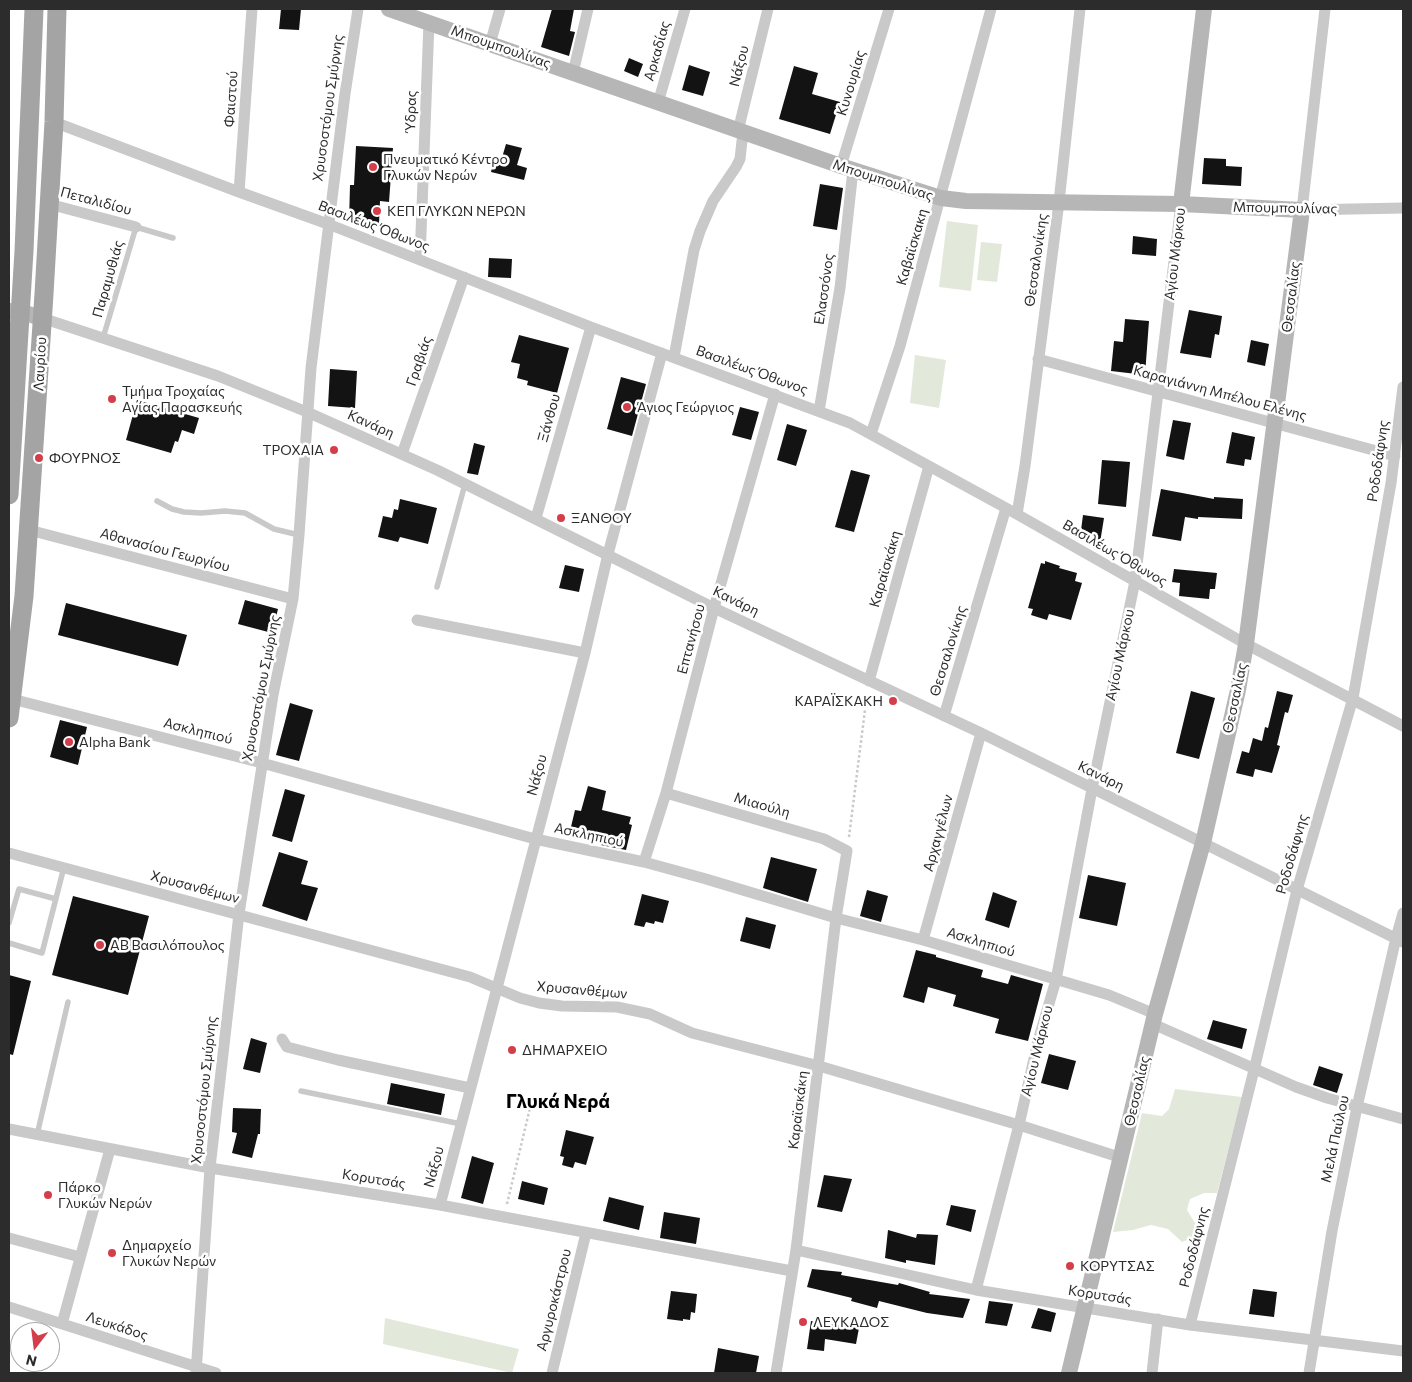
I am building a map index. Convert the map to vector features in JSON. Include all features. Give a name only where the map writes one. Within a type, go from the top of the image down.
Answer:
[{"type":"main road","name":"Λαυρίου","points":[[9,495],[15,311],[28,185],[34,9]]},
{"type":"main road","name":"Λαυρίου","points":[[10,708],[24,596],[29,530],[54,122],[57,9]]},
{"type":"street","name":"Φαιστού","points":[[239,192],[252,9]]},
{"type":"street","name":"Χρυσοστόμου Σμύρνης","points":[[196,1370],[210,1168],[239,914],[273,695],[293,599],[307,412],[328,224],[358,9]]},
{"type":"street","name":"Μπουμπουλίνας","points":[[389,9],[847,168],[941,198],[966,201],[1182,204],[1302,210],[1403,208]]},
{"type":"street","points":[[490,44],[500,9]]},
{"type":"street","points":[[573,73],[588,9]]},
{"type":"street","name":"Αρκαδίας","points":[[658,102],[685,9]]},
{"type":"street","name":"Νάξου","points":[[674,358],[694,250],[707,210],[740,159],[741,131],[768,9]]},
{"type":"street","name":"Κυνουρίας","points":[[847,168],[889,9]]},
{"type":"street","name":"Καβαϊσκακη","points":[[871,434],[900,346],[991,9]]},
{"type":"street","name":"Θεσσαλονίκης","points":[[1017,514],[1025,466],[1059,202],[1080,9]]},
{"type":"street","name":"Αγίου Μάρκου","points":[[976,1290],[1019,1125],[1038,1041],[1056,980],[1092,789],[1135,581],[1182,204],[1204,9]]},
{"type":"street","name":"Θεσσαλίας","points":[[1069,1373],[1154,1019],[1203,843],[1238,690],[1246,644],[1302,210],[1325,9]]},
{"type":"street","name":"Ύδρας","points":[[420,260],[429,22]]},
{"type":"street","name":"Βασιλέως Όθωνος","points":[[54,122],[328,224],[592,327],[850,423],[1017,514],[1246,644],[1353,698],[1403,726]]},
{"type":"street","name":"Ελασσόνος","points":[[819,411],[840,288],[847,168]]},
{"type":"street","name":"Πεταλιδίου","points":[[49,204],[136,227]]},
{"type":"street","name":"Γραβιάς","points":[[402,454],[464,277]]},
{"type":"street","points":[[15,311],[42,318]]},
{"type":"street","name":"Κανάρη","points":[[42,318],[218,376],[307,412],[402,454],[536,518],[714,608],[981,733],[1400,940]]},
{"type":"street","name":"Ξάνθου","points":[[536,518],[592,327]]},
{"type":"street","name":"Νάξου","points":[[440,1205],[585,654],[608,554],[662,353]]},
{"type":"street","name":"Καραγιάννη Μπέλου Ελένης","points":[[1038,359],[1395,456]]},
{"type":"street","name":"Ροδοδάφνης","points":[[1190,1325],[1297,890],[1353,698],[1395,456],[1403,387]]},
{"type":"street","name":"Επτανήσου","points":[[644,862],[666,793],[714,608],[775,394]]},
{"type":"street","name":"Καραϊσκάκη","points":[[868,681],[929,466]]},
{"type":"street","name":"Θεσσαλονίκης","points":[[944,716],[1006,508]]},
{"type":"street","name":"Αθανασίου Γεωργίου","points":[[29,530],[293,599]]},
{"type":"street","points":[[417,620],[585,654]]},
{"type":"street","name":"Ασκληπιού","points":[[10,708],[262,763],[535,839],[644,862],[706,878],[836,918],[923,940],[1123,1000],[1154,1019],[1254,1070],[1327,1098],[1403,1119]]},
{"type":"street","name":"Αρχαγγέλων","points":[[923,940],[981,733]]},
{"type":"street","name":"Μιαούλη","points":[[666,793],[824,839],[847,851]]},
{"type":"street","name":"Καραϊσκάκη","points":[[776,1373],[796,1250],[836,918],[847,851]]},
{"type":"street","name":"Χρυσανθέμων","points":[[9,853],[470,976],[520,998],[539,1004],[617,1007],[650,1014],[692,1033],[819,1066],[1019,1125],[1122,1158]]},
{"type":"street","name":"Μελά Παύλου","points":[[1309,1373],[1332,1231],[1357,1107],[1400,940],[1403,912]]},
{"type":"street","points":[[282,1039],[286,1047],[470,1088]]},
{"type":"street","name":"Κορυτσάς","points":[[9,1130],[210,1168],[440,1205],[792,1272]]},
{"type":"street","points":[[62,1324],[110,1149]]},
{"type":"street","name":"Αργυροκάστρου","points":[[552,1373],[586,1233]]},
{"type":"street","points":[[9,1238],[80,1257]]},
{"type":"street","name":"Κορυτσάς","points":[[796,1250],[976,1290],[1190,1325],[1403,1351]]},
{"type":"street","name":"Λευκάδος","points":[[9,1308],[196,1370],[216,1373]]},
{"type":"street","points":[[1152,1373],[1158,1319]]},
{"type":"lane","points":[[136,227],[173,238]]},
{"type":"lane","name":"Παραμυθιάς","points":[[103,338],[136,227]]},
{"type":"lane","points":[[437,587],[465,484]]},
{"type":"lane","points":[[157,502],[184,512],[225,511],[245,513],[274,530],[299,535]]},
{"type":"lane","points":[[9,943],[42,953],[64,867]]},
{"type":"lane","points":[[9,924],[19,889],[56,899]]},
{"type":"lane","points":[[37,1135],[68,1002]]},
{"type":"lane","points":[[301,1091],[461,1124]]},
{"type":"path","points":[[847,851],[868,681]]},
{"type":"path","points":[[503,1217],[530,1108]]},
{"type":"shaded area","points":[[947,221],[978,225],[971,291],[939,287]]},
{"type":"shaded area","points":[[981,242],[1002,244],[997,282],[977,280]]},
{"type":"shaded area","points":[[915,355],[946,360],[939,408],[910,403]]},
{"type":"shaded area","points":[[1175,1089],[1242,1097],[1217,1193],[1204,1193],[1190,1199],[1187,1210],[1195,1223],[1192,1238],[1182,1242],[1168,1229],[1151,1225],[1133,1230],[1113,1232],[1142,1113],[1162,1116],[1169,1109]]},
{"type":"shaded area","points":[[385,1318],[519,1349],[512,1373],[383,1344]]},
{"type":"building","points":[[281,9],[301,9],[299,30],[279,29]]},
{"type":"building","points":[[552,9],[574,9],[570,31],[575,32],[569,56],[541,47]]},
{"type":"building","points":[[629,58],[643,64],[638,77],[624,71]]},
{"type":"building","points":[[689,65],[710,72],[703,96],[682,90]]},
{"type":"building","points":[[794,66],[818,73],[812,94],[840,102],[830,134],[779,119]]},
{"type":"building","points":[[506,144],[522,148],[517,165],[527,168],[524,180],[491,172],[494,159],[501,161]]},
{"type":"building","name":"Πνευματικό Κέντρο Γλυκών Νερών","points":[[356,146],[393,148],[389,202],[380,201],[379,224],[349,222],[350,185],[354,185]]},
{"type":"building","points":[[1204,158],[1226,159],[1226,166],[1242,167],[1241,186],[1202,184]]},
{"type":"building","points":[[820,184],[843,188],[837,230],[813,226]]},
{"type":"building","points":[[1133,236],[1157,239],[1156,256],[1132,254]]},
{"type":"building","points":[[489,258],[512,259],[511,278],[488,277]]},
{"type":"building","points":[[1189,310],[1222,316],[1219,335],[1215,334],[1211,358],[1180,353]]},
{"type":"building","points":[[1125,319],[1149,321],[1145,375],[1111,371],[1114,341],[1123,342]]},
{"type":"building","points":[[519,335],[569,348],[557,393],[527,385],[528,381],[517,378],[520,364],[511,362]]},
{"type":"building","points":[[1251,340],[1269,344],[1265,366],[1247,362]]},
{"type":"building","points":[[330,369],[357,371],[355,408],[328,406]]},
{"type":"building","name":"Άγιος Γεώργιος","points":[[621,377],[646,384],[632,436],[607,429]]},
{"type":"building","points":[[137,400],[199,418],[194,434],[182,430],[178,442],[175,441],[171,453],[126,440]]},
{"type":"building","points":[[740,407],[759,412],[751,440],[732,435]]},
{"type":"building","points":[[1173,420],[1191,423],[1184,460],[1166,456]]},
{"type":"building","points":[[787,424],[807,430],[796,466],[777,460]]},
{"type":"building","points":[[1232,432],[1255,437],[1251,460],[1245,459],[1244,466],[1226,463]]},
{"type":"building","points":[[474,443],[485,446],[478,475],[467,473]]},
{"type":"building","points":[[1102,460],[1130,462],[1126,507],[1098,504]]},
{"type":"building","points":[[851,470],[870,475],[854,532],[835,527]]},
{"type":"building","points":[[1161,489],[1214,499],[1214,497],[1243,499],[1242,519],[1198,517],[1198,519],[1185,517],[1181,541],[1152,536]]},
{"type":"building","points":[[400,499],[437,508],[428,544],[400,537],[398,542],[378,537],[383,516],[392,518],[394,509],[398,510]]},
{"type":"building","points":[[1083,515],[1104,518],[1099,549],[1080,538]]},
{"type":"building","points":[[1045,561],[1060,566],[1059,568],[1077,573],[1075,581],[1082,583],[1071,620],[1049,614],[1047,620],[1031,615],[1033,609],[1028,608],[1041,563],[1045,564]]},
{"type":"building","points":[[565,565],[584,569],[579,592],[559,588]]},
{"type":"building","points":[[1174,569],[1217,573],[1215,589],[1210,589],[1209,599],[1179,596],[1180,583],[1172,582]]},
{"type":"building","points":[[245,600],[278,609],[272,633],[238,624]]},
{"type":"building","points":[[66,603],[187,635],[178,666],[58,635]]},
{"type":"building","points":[[1191,691],[1215,698],[1199,759],[1176,753]]},
{"type":"building","points":[[1277,691],[1293,695],[1288,713],[1285,712],[1277,745],[1280,746],[1272,773],[1255,769],[1253,777],[1236,773],[1242,751],[1249,753],[1253,738],[1262,741],[1265,727],[1268,728]]},
{"type":"building","points":[[290,703],[313,710],[299,761],[276,755]]},
{"type":"building","name":"Alpha Bank","points":[[60,720],[87,727],[78,765],[50,757]]},
{"type":"building","points":[[588,786],[606,791],[602,810],[631,817],[629,824],[632,825],[626,850],[601,845],[603,840],[570,831],[575,810],[581,811]]},
{"type":"building","points":[[285,789],[305,795],[292,842],[272,836]]},
{"type":"building","points":[[279,852],[308,861],[301,884],[318,888],[307,921],[262,906]]},
{"type":"building","points":[[771,857],[817,869],[808,902],[763,888]]},
{"type":"building","points":[[1088,875],[1126,883],[1117,926],[1079,918]]},
{"type":"building","points":[[867,890],[888,896],[881,922],[860,916]]},
{"type":"building","points":[[993,892],[1017,901],[1009,928],[985,920]]},
{"type":"building","points":[[642,894],[669,901],[663,923],[655,921],[654,924],[646,922],[644,927],[634,925]]},
{"type":"building","name":"ΑΒ Βασιλόπουλος","points":[[73,896],[149,916],[128,995],[52,975]]},
{"type":"building","points":[[746,917],[776,925],[770,949],[740,941]]},
{"type":"building","points":[[916,950],[983,970],[981,977],[1008,984],[1011,975],[1043,984],[1028,1041],[995,1033],[999,1019],[953,1006],[956,995],[928,987],[924,1003],[903,997]]},
{"type":"building","points":[[9,975],[31,981],[13,1055],[9,1054]]},
{"type":"building","points":[[1213,1020],[1247,1029],[1242,1049],[1207,1039]]},
{"type":"building","points":[[251,1038],[267,1043],[260,1073],[243,1069]]},
{"type":"building","points":[[1049,1054],[1076,1061],[1068,1090],[1041,1083]]},
{"type":"building","points":[[1319,1066],[1343,1074],[1337,1093],[1313,1085]]},
{"type":"building","points":[[391,1083],[445,1094],[441,1115],[387,1104]]},
{"type":"building","points":[[233,1108],[261,1109],[260,1134],[258,1134],[252,1158],[232,1153],[237,1133],[232,1132]]},
{"type":"building","points":[[566,1130],[594,1137],[586,1165],[575,1162],[573,1168],[562,1165],[564,1157],[560,1156]]},
{"type":"building","points":[[472,1156],[494,1163],[483,1204],[461,1198]]},
{"type":"building","points":[[824,1175],[852,1179],[842,1212],[817,1207]]},
{"type":"building","points":[[522,1181],[548,1188],[544,1205],[518,1199]]},
{"type":"building","points":[[609,1197],[644,1206],[639,1230],[603,1221]]},
{"type":"building","points":[[951,1205],[976,1210],[971,1232],[946,1225]]},
{"type":"building","points":[[664,1212],[700,1218],[696,1244],[660,1238]]},
{"type":"building","points":[[888,1230],[916,1238],[917,1234],[938,1235],[935,1265],[906,1260],[906,1263],[885,1258]]},
{"type":"building","points":[[812,1269],[842,1272],[841,1275],[898,1285],[899,1283],[930,1292],[929,1294],[970,1299],[963,1318],[927,1313],[879,1301],[877,1308],[851,1301],[852,1298],[807,1287]]},
{"type":"building","points":[[1253,1289],[1277,1292],[1274,1317],[1249,1314]]},
{"type":"building","points":[[671,1291],[697,1294],[695,1313],[691,1312],[690,1320],[667,1319]]},
{"type":"building","points":[[989,1301],[1013,1304],[1007,1326],[985,1323]]},
{"type":"building","points":[[1038,1308],[1056,1313],[1051,1332],[1031,1328]]},
{"type":"building","points":[[811,1321],[859,1328],[856,1344],[825,1339],[824,1351],[807,1349]]},
{"type":"building","points":[[718,1348],[759,1356],[756,1373],[714,1373]]},
{"type":"place","name":"Πνευματικό Κέντρο Γλυκών Νερών","points":[[373,167]]},
{"type":"place","name":"ΚΕΠ ΓΛΥΚΩΝ ΝΕΡΩΝ","points":[[377,211]]},
{"type":"place","name":"Τμήμα Τροχαίας Αγίας Παρασκευής","points":[[112,399]]},
{"type":"place","name":"Άγιος Γεώργιος","points":[[627,407]]},
{"type":"place","name":"ΤΡΟΧΑΙΑ","points":[[334,450]]},
{"type":"place","name":"ΦΟΥΡΝΟΣ","points":[[39,458]]},
{"type":"place","name":"ΞΑΝΘΟΥ","points":[[561,518]]},
{"type":"place","name":"ΚΑΡΑΪΣΚΑΚΗ","points":[[893,701]]},
{"type":"place","name":"Alpha Bank","points":[[69,742]]},
{"type":"place","name":"ΑΒ Βασιλόπουλος","points":[[100,945]]},
{"type":"place","name":"ΔΗΜΑΡΧΕΙΟ","points":[[512,1050]]},
{"type":"place","name":"Πάρκο Γλυκών Νερών","points":[[48,1195]]},
{"type":"place","name":"Δημαρχείο Γλυκών Νερών","points":[[112,1253]]},
{"type":"place","name":"ΚΟΡΥΤΣΑΣ","points":[[1070,1266]]},
{"type":"place","name":"ΛΕΥΚΑΔΟΣ","points":[[803,1322]]},
{"type":"district","name":"Γλυκά Νερά","points":[[558,1102]]}]
